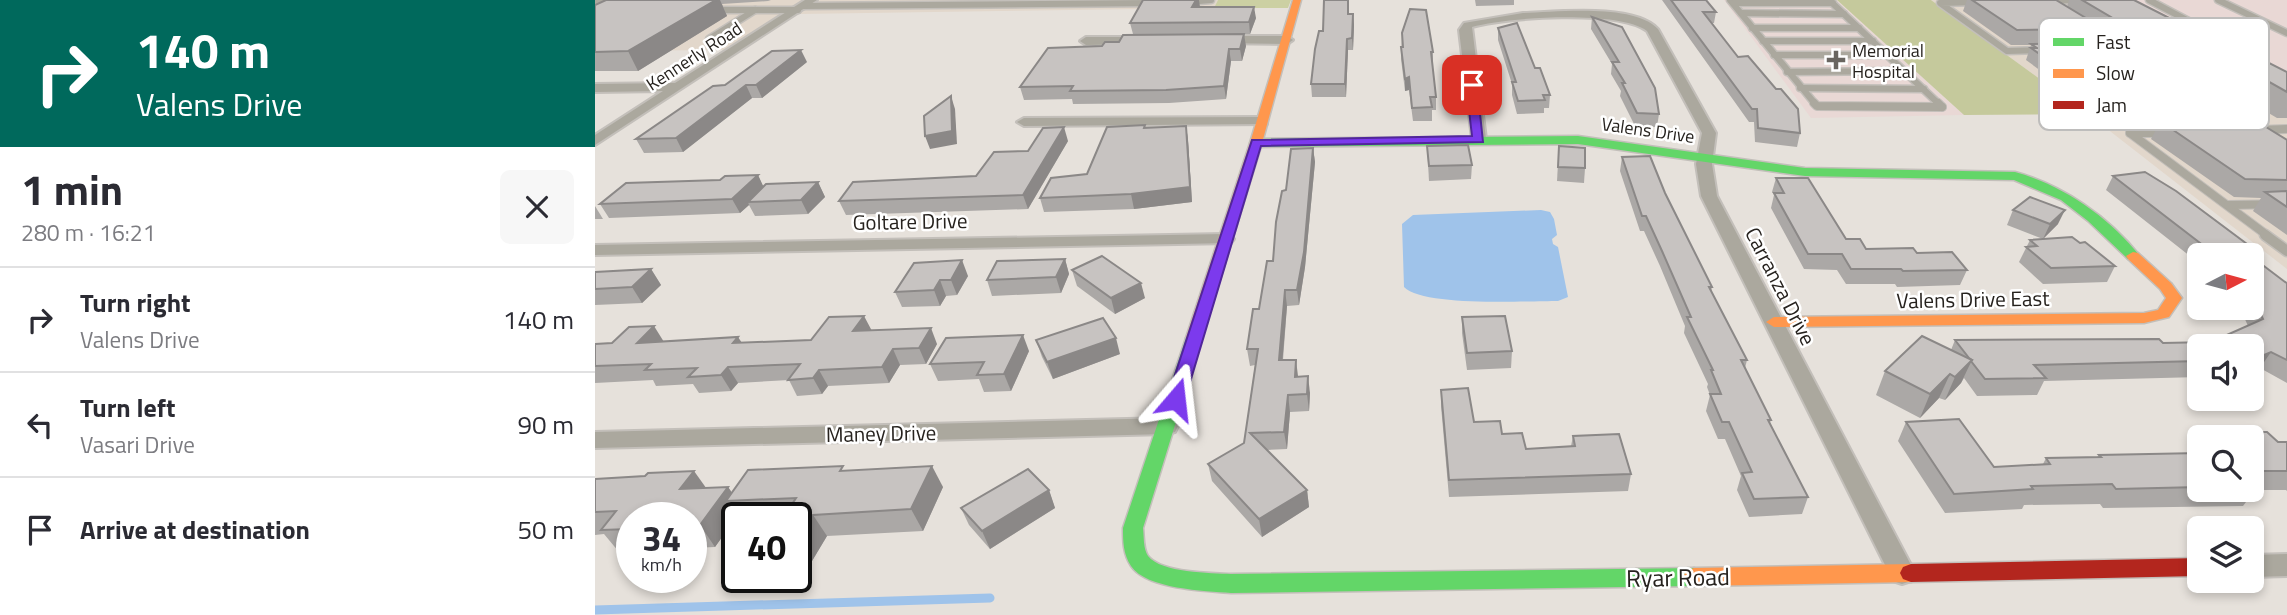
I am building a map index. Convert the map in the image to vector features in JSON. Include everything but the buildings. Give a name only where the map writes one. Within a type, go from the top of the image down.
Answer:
[{"type":"street","points":[[1167,426],[1256,143],[1297,0]]},
{"type":"street","points":[[2033,1],[2076,1]]},
{"type":"street","points":[[2033,1],[2061,18]]},
{"type":"street","name":"Kennerly Road","points":[[595,141],[804,5]]},
{"type":"street","name":"Carranza Drive","points":[[1479,139],[1465,30],[1474,22],[1496,18],[1604,17],[1640,21],[1652,29],[1706,124],[1709,133],[1703,158],[1704,183],[1709,196],[1902,573]]},
{"type":"street","points":[[1207,40],[1287,40]]},
{"type":"street","points":[[1086,41],[1153,41]]},
{"type":"street","points":[[595,88],[678,87]]},
{"type":"street","points":[[1024,122],[1262,121]]},
{"type":"street","points":[[2246,130],[2268,144]]},
{"type":"street","name":"Valens Drive","points":[[1256,143],[1578,140],[1837,175],[1996,174],[2032,180],[2066,195],[2167,286],[2174,298],[2170,307]]},
{"type":"street","name":"Goltare Drive","points":[[595,250],[1225,239]]},
{"type":"street","name":"Valens Drive East","points":[[1774,322],[2144,318],[2163,314],[2170,307]]},
{"type":"street","name":"Maney Drive","points":[[595,440],[1167,426]]},
{"type":"street","name":"Ryar Road","points":[[1167,426],[1133,528],[1135,556],[1144,566],[1181,579],[1218,582],[1443,582],[2187,567]]},
{"type":"street","points":[[2264,566],[2287,565]]},
{"type":"lane","points":[[595,1],[627,0]]},
{"type":"lane","points":[[919,5],[925,0]]},
{"type":"lane","points":[[1183,2],[1212,0]]},
{"type":"lane","points":[[2149,0],[2183,18]]},
{"type":"lane","points":[[2218,0],[2256,18]]},
{"type":"lane","points":[[1731,1],[1831,1],[1941,107],[1823,107],[1812,103],[1731,1]]},
{"type":"lane","points":[[1990,2],[1940,3],[2007,51],[2039,50]]},
{"type":"lane","points":[[702,10],[804,5],[1157,3]]},
{"type":"lane","points":[[709,39],[756,9]]},
{"type":"lane","points":[[1741,13],[1844,14]]},
{"type":"lane","points":[[2269,24],[2287,33]]},
{"type":"lane","points":[[1752,28],[1859,28]]},
{"type":"lane","points":[[1763,41],[1873,41]]},
{"type":"lane","points":[[1774,55],[1888,55]]},
{"type":"lane","points":[[1787,72],[1905,71]]},
{"type":"lane","points":[[1800,88],[1924,89]]},
{"type":"lane","points":[[2269,129],[2287,129]]},
{"type":"lane","points":[[2171,133],[2130,133],[2287,251]]},
{"type":"lane","points":[[2228,205],[2287,204]]},
{"type":"shaded area","points":[[595,0],[807,0],[730,50],[595,51]]},
{"type":"shaded area","points":[[820,0],[1218,0],[1214,8],[799,14]]},
{"type":"shaded area","name":"Memorial Hospital","points":[[1724,0],[1837,0],[1964,115],[1811,118]]},
{"type":"shaded area","points":[[1931,0],[2130,0],[2163,18],[2039,18],[2039,78]]},
{"type":"shaded area","points":[[2130,0],[2287,0],[2287,85],[2269,75],[2269,18],[2163,18]]},
{"type":"shaded area","points":[[2269,75],[2287,85],[2287,269],[2265,252],[2265,243],[2254,243],[2109,130],[2269,130]]},
{"type":"green space","points":[[1218,0],[1291,0],[1288,8],[1214,8]]},
{"type":"green space","points":[[1837,0],[1931,0],[2039,78],[2039,114],[1964,115]]},
{"type":"water","points":[[1541,210],[1550,212],[1554,219],[1557,235],[1552,239],[1553,244],[1558,247],[1568,297],[1558,301],[1453,300],[1432,298],[1404,287],[1402,224],[1413,215]]},
{"type":"waterway","points":[[595,610],[990,598]]},
{"type":"traffic: fast","points":[[1256,143],[1578,140],[1805,172],[2015,176],[2051,189],[2080,207],[2133,256]]},
{"type":"traffic: fast","points":[[1194,338],[1133,528],[1136,554],[1145,566],[1183,579],[1231,583],[1694,577]]},
{"type":"traffic: slow","points":[[1194,338],[1256,143],[1297,0]]},
{"type":"traffic: slow","points":[[1774,322],[2144,318],[2163,314],[2174,298],[2166,286],[2133,256]]},
{"type":"traffic: slow","points":[[1694,577],[1911,573]]},
{"type":"traffic: jam","points":[[1911,573],[2187,567]]},
{"type":"place","name":"Memorial Hospital","points":[[1836,60]]},
{"type":"route","points":[[1176,399],[1256,143],[1479,139],[1472,85]]}]
